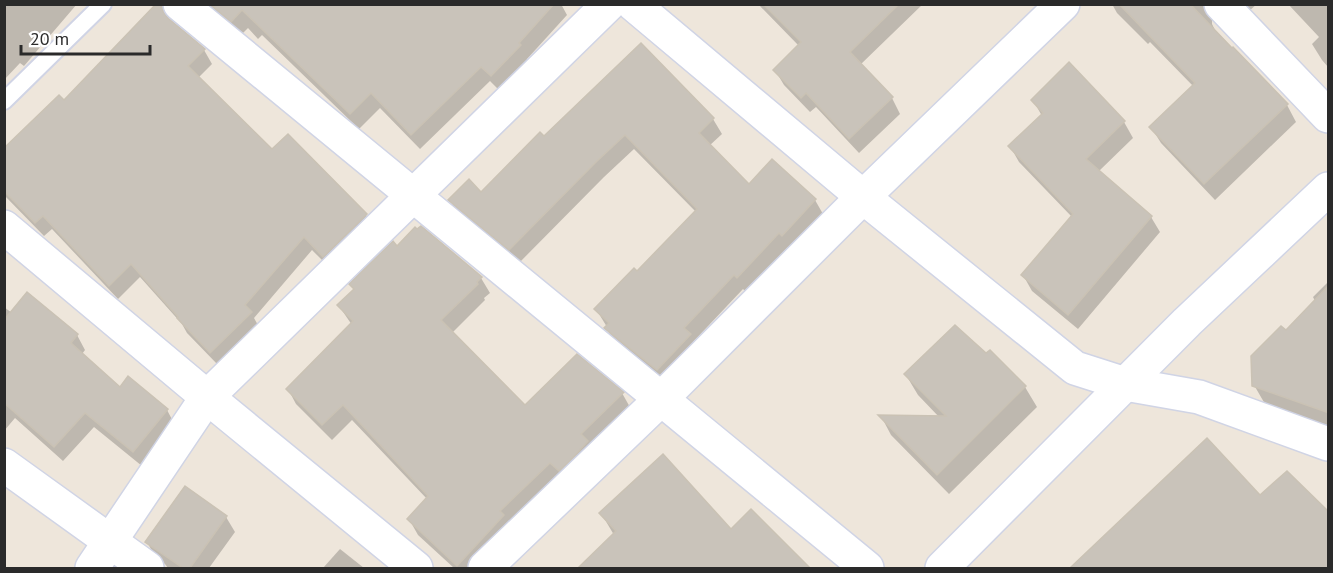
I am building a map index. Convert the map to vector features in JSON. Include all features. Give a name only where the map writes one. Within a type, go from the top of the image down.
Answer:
[{"type":"street","points":[[180,4],[867,568]]},
{"type":"street","points":[[92,568],[207,397],[609,4]]},
{"type":"street","points":[[633,4],[863,196],[1075,368],[1125,384],[1199,397],[1329,444]]},
{"type":"street","points":[[485,568],[661,399],[863,196],[1063,4]]},
{"type":"street","points":[[1221,4],[1329,116]]},
{"type":"street","points":[[942,568],[1187,322],[1329,189]]},
{"type":"street","points":[[4,227],[416,568]]},
{"type":"street","points":[[4,465],[147,568]]},
{"type":"lane","points":[[4,101],[103,4]]},
{"type":"building","points":[[156,4],[162,4],[163,11],[168,18],[205,49],[188,66],[272,149],[288,134],[367,214],[323,257],[304,237],[245,305],[252,312],[210,353],[131,264],[109,286],[43,216],[35,223],[4,191],[4,148],[59,95],[64,100]]},
{"type":"building","points":[[210,4],[554,4],[519,43],[521,45],[491,76],[481,67],[411,135],[371,93],[350,114],[242,10],[231,22]]},
{"type":"building","points":[[763,4],[899,4],[850,52],[893,97],[849,139],[806,93],[801,98],[773,70],[801,42]]},
{"type":"building","points":[[1119,4],[1190,4],[1288,104],[1204,184],[1149,127],[1195,83]]},
{"type":"building","points":[[641,43],[714,118],[699,133],[749,184],[772,159],[816,199],[782,236],[779,233],[737,278],[734,275],[684,328],[691,334],[657,370],[604,328],[609,323],[594,309],[634,268],[637,271],[697,209],[625,135],[509,250],[448,200],[469,179],[481,192],[540,132],[544,136]]},
{"type":"building","points":[[1069,62],[1125,121],[1086,159],[1152,216],[1068,315],[1021,275],[1073,214],[1008,146],[1043,113],[1031,100]]},
{"type":"building","points":[[421,226],[482,277],[477,282],[478,284],[441,320],[525,405],[577,354],[624,392],[581,434],[588,441],[570,461],[559,471],[550,463],[500,511],[504,515],[457,566],[407,519],[428,496],[343,405],[322,425],[286,389],[353,321],[337,305],[354,289],[349,284],[393,241],[397,246],[415,227],[417,229]]},
{"type":"building","points":[[1329,285],[1329,413],[1252,386],[1251,356],[1281,326],[1286,330]]},
{"type":"building","points":[[27,292],[78,334],[71,343],[120,387],[128,376],[168,409],[133,452],[85,413],[54,447],[4,403],[4,320]]},
{"type":"building","points":[[955,325],[986,353],[990,350],[1026,386],[937,475],[878,415],[946,416],[904,374]]},
{"type":"building","points":[[1207,438],[1260,495],[1287,471],[1329,512],[1329,568],[1070,568]]},
{"type":"building","points":[[663,454],[731,529],[751,509],[810,568],[578,568],[616,531],[599,513]]},
{"type":"building","points":[[185,486],[227,516],[190,568],[183,568],[145,542]]}]
